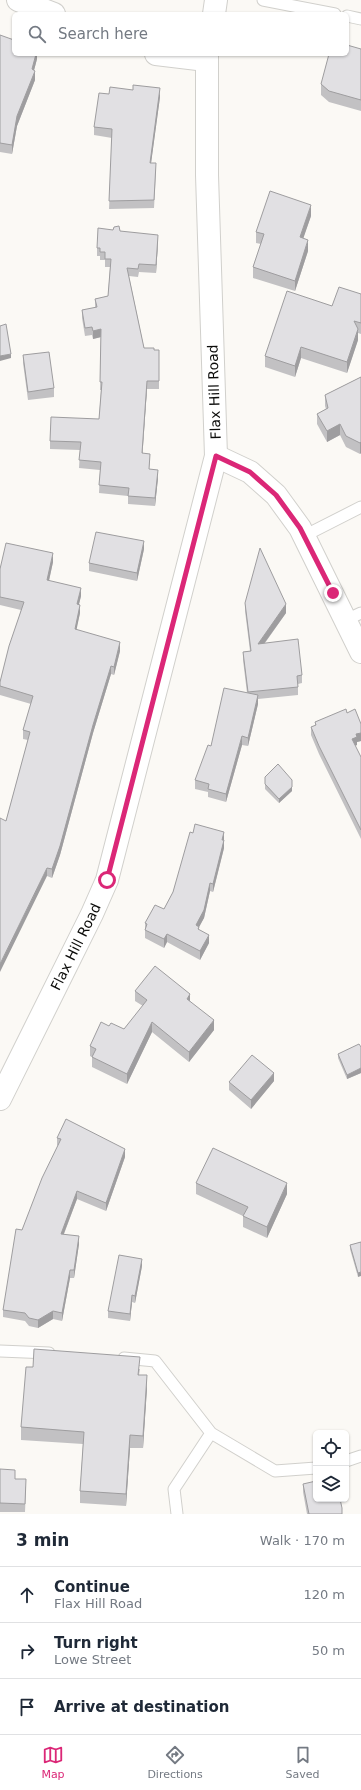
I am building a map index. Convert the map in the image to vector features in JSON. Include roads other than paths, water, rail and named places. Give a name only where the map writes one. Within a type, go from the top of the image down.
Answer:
[{"type":"main road","points":[[18,0],[49,12]]},
{"type":"main road","points":[[214,12],[216,0]]},
{"type":"main road","points":[[189,56],[206,57]]},
{"type":"main road","name":"Flax Hill Road","points":[[0,1099],[92,914],[107,880],[216,456],[206,57]]},
{"type":"main road","points":[[216,456],[250,472],[276,495],[304,536],[353,617],[361,652]]},
{"type":"lane","points":[[263,0],[325,12]]},
{"type":"lane","points":[[349,16],[361,19]]},
{"type":"lane","points":[[304,536],[361,507]]},
{"type":"lane","points":[[0,1351],[63,1354]]},
{"type":"lane","points":[[110,1356],[155,1361],[211,1433],[275,1471],[313,1468]]},
{"type":"lane","points":[[177,1514],[174,1489],[211,1433]]},
{"type":"lane","points":[[349,1460],[361,1456]]}]
